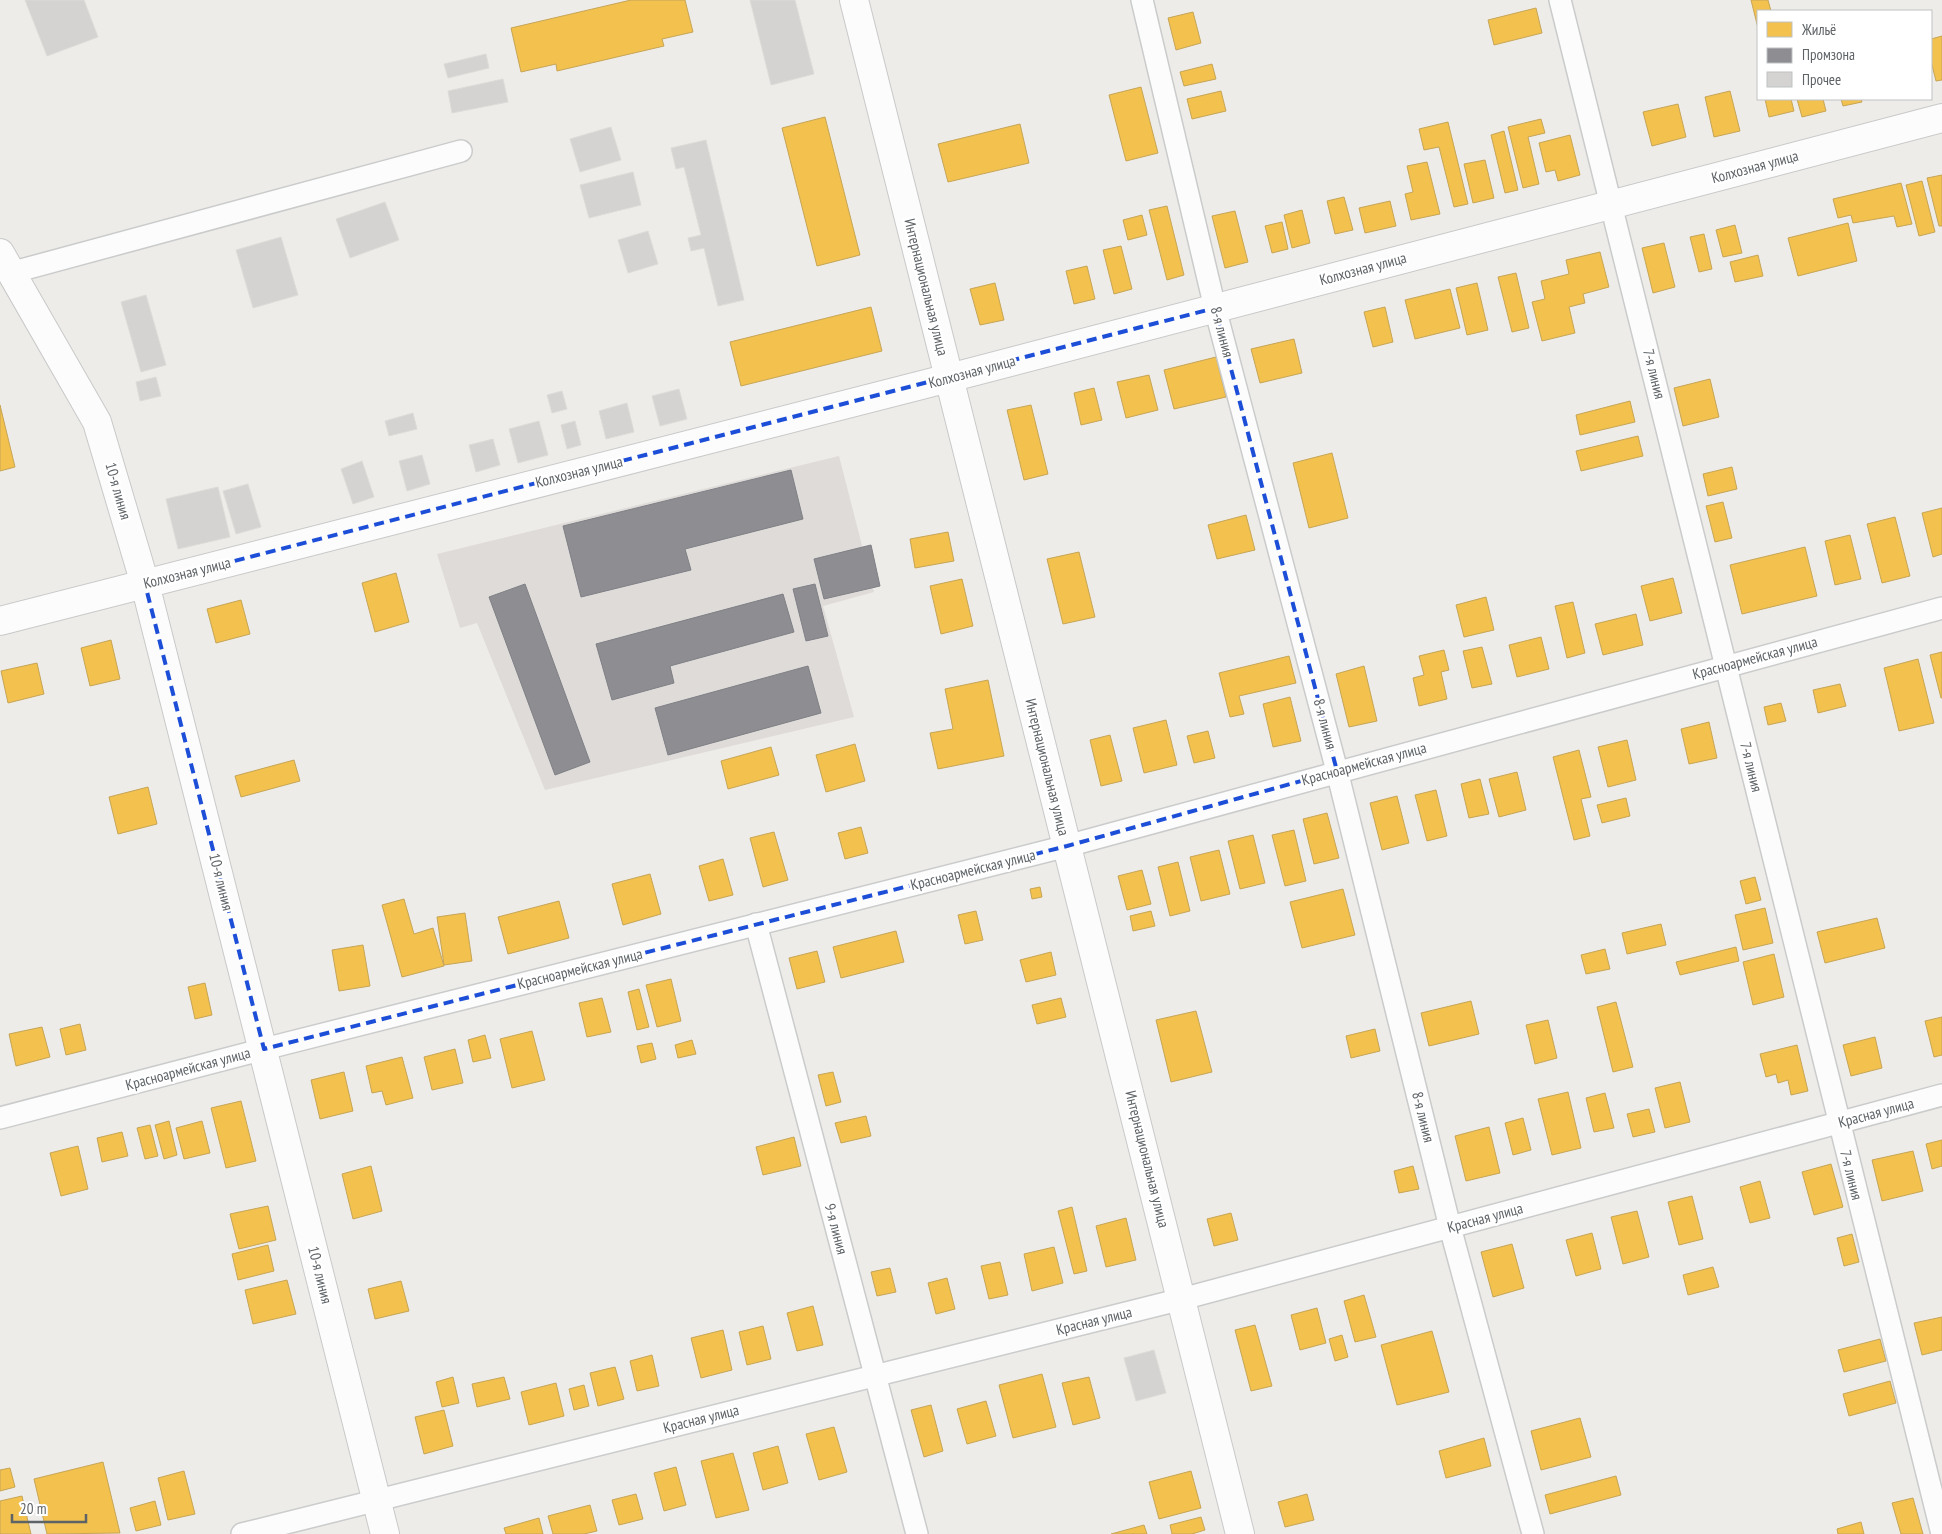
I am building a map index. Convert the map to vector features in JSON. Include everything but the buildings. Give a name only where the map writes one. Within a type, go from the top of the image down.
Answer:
[{"type":"street","name":"Интернациональная улица","points":[[854,0],[1240,1534]]},
{"type":"street","name":"8-я линия","points":[[1142,0],[1215,308],[1338,772],[1450,1227],[1533,1534]]},
{"type":"street","name":"7-я линия","points":[[1560,0],[1727,665],[1838,1123],[1942,1534]]},
{"type":"street","name":"Колхозная улица","points":[[0,621],[949,378],[1942,118]]},
{"type":"street","points":[[5,263],[461,151]]},
{"type":"street","name":"10-я линия","points":[[5,263],[98,422],[145,584],[264,1049],[384,1534]]},
{"type":"street","name":"Красноармейская улица","points":[[0,1118],[264,1049],[1067,846],[1942,608]]},
{"type":"street","name":"9-я линия","points":[[756,924],[917,1534]]},
{"type":"street","name":"Красная улица","points":[[242,1534],[1182,1299],[1942,1095]]},
{"type":"highlighted area","points":[[1215,308],[1337,771],[1067,846],[264,1049],[145,584]]},
{"type":"shaded area","points":[[839,456],[874,592],[823,606],[854,717],[545,790],[477,623],[460,628],[437,554]]}]
